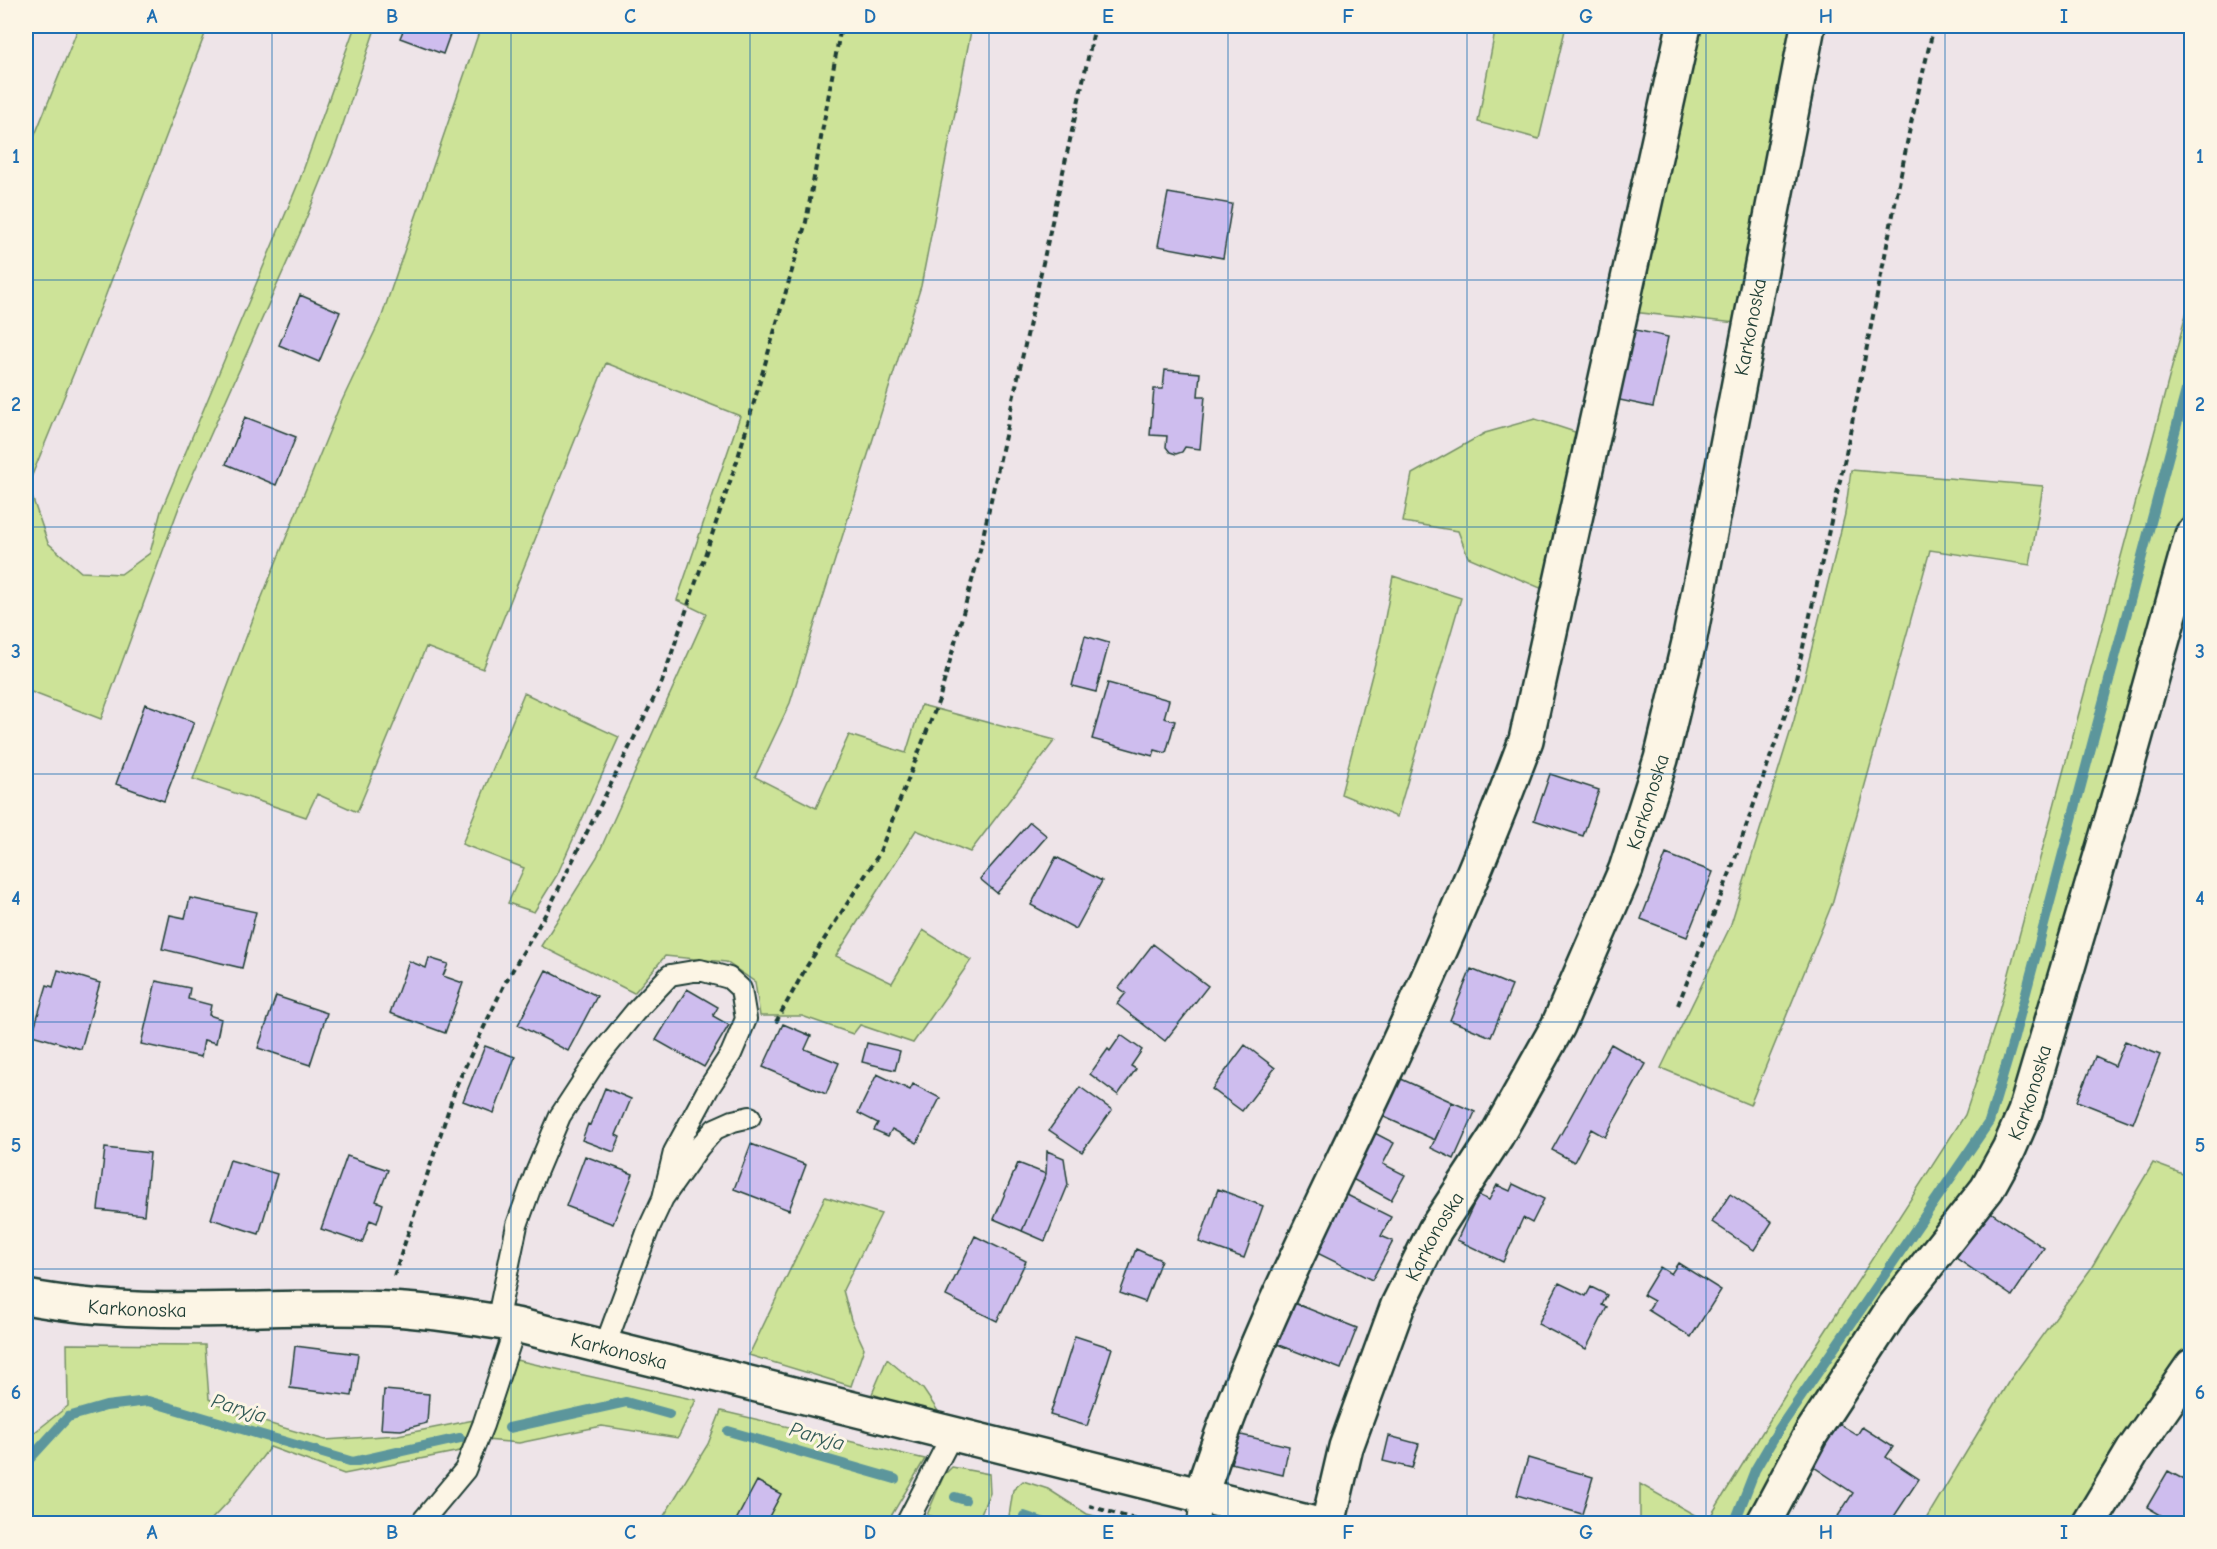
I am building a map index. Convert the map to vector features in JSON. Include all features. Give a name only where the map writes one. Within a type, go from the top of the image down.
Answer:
[{"type":"street","points":[[1199,1509],[1218,1442],[1291,1266],[1375,1093],[1491,835],[1526,740],[1684,26]]},
{"type":"street","name":"Karkonoska","points":[[1328,1524],[1346,1447],[1398,1305],[1435,1230],[1497,1135],[1558,1026],[1630,858],[1661,759],[1689,642],[1808,26]]},
{"type":"street","name":"Karkonoska","points":[[1763,1524],[1811,1434],[1894,1307],[1987,1189],[2009,1149],[2025,1112],[2123,781],[2192,535]]},
{"type":"street","name":"Karkonoska","points":[[26,1297],[49,1302],[131,1310],[389,1309],[433,1312],[507,1324],[605,1346],[953,1433],[1199,1509],[1315,1524]]},
{"type":"street","points":[[2089,1524],[2138,1443],[2192,1366]]},
{"type":"lane","points":[[420,1524],[465,1470],[483,1425],[507,1324],[517,1225],[535,1175],[561,1116],[600,1055],[634,1012],[670,975],[700,970],[729,978],[741,989],[746,1019],[731,1054],[708,1089],[675,1152],[663,1198]]},
{"type":"lane","points":[[605,1346],[648,1230],[663,1198],[699,1147],[715,1130],[734,1121],[750,1118]]},
{"type":"lane","points":[[906,1524],[953,1433]]},
{"type":"path","points":[[389,1309],[393,1278],[457,1084],[505,982],[549,908],[662,682],[737,461],[806,222],[841,26]]},
{"type":"path","points":[[773,1028],[807,966],[879,854],[939,700],[978,559],[1095,26]]},
{"type":"path","points":[[1678,1005],[1731,870],[1793,692],[1847,446],[1911,123],[1934,26]]},
{"type":"path","points":[[1084,1503],[1092,1508],[1152,1524]]},
{"type":"green space","points":[[79,26],[208,26],[105,297],[28,485],[48,543],[81,572],[121,574],[150,553],[161,511],[300,179],[355,26],[376,26],[336,145],[301,231],[182,499],[101,719],[26,690],[26,157]]},
{"type":"green space","points":[[481,26],[972,26],[921,286],[790,703],[755,777],[816,808],[849,735],[906,753],[921,705],[1055,740],[970,852],[916,830],[836,956],[892,983],[923,930],[971,960],[913,1043],[860,1025],[853,1034],[802,1016],[760,1016],[755,982],[726,962],[665,956],[634,993],[541,946],[597,857],[706,614],[677,600],[740,416],[606,363],[483,669],[426,647],[357,812],[317,794],[306,817],[193,779],[253,619],[340,405],[382,316]]},
{"type":"green space","points":[[1496,26],[1566,26],[1539,139],[1478,122]]},
{"type":"green space","points":[[1698,26],[1794,26],[1736,323],[1632,312]]},
{"type":"green space","points":[[2191,296],[2191,491],[2005,1130],[1981,1175],[1751,1523],[1640,1524],[1640,1484],[1707,1522],[1810,1355],[1965,1115],[1996,1022]]},
{"type":"green space","points":[[1535,419],[1575,432],[1545,590],[1468,557],[1458,531],[1403,522],[1412,474],[1485,433]]},
{"type":"green space","points":[[1851,470],[2043,486],[2030,565],[1930,550],[1832,904],[1750,1105],[1661,1068],[1730,927],[1794,720],[1845,514]]},
{"type":"green space","points":[[1393,576],[1461,598],[1397,817],[1341,794],[1380,644]]},
{"type":"green space","points":[[524,693],[619,737],[557,875],[534,912],[508,903],[524,868],[462,844]]},
{"type":"green space","points":[[2153,1163],[2191,1177],[2191,1345],[2111,1460],[2074,1523],[1923,1524],[2009,1381],[2090,1270]]},
{"type":"green space","points":[[825,1197],[881,1214],[843,1290],[851,1320],[864,1348],[851,1386],[749,1355]]},
{"type":"green space","points":[[67,1344],[205,1345],[209,1399],[237,1414],[325,1440],[398,1435],[474,1420],[465,1450],[344,1474],[270,1447],[228,1502],[208,1523],[26,1524],[26,1439],[68,1406]]},
{"type":"green space","points":[[887,1359],[923,1389],[942,1417],[872,1394]]},
{"type":"green space","points":[[516,1360],[696,1400],[678,1438],[602,1426],[519,1443],[486,1440]]},
{"type":"green space","points":[[721,1411],[925,1459],[887,1523],[659,1524],[708,1444]]},
{"type":"green space","points":[[952,1467],[989,1474],[990,1492],[977,1523],[956,1523],[927,1515],[944,1475]]},
{"type":"green space","points":[[1023,1481],[1048,1489],[1087,1514],[1120,1523],[1008,1523],[1013,1490]]},
{"type":"building","points":[[405,26],[453,26],[443,54],[400,38]]},
{"type":"building","points":[[1168,193],[1232,204],[1223,258],[1158,246]]},
{"type":"building","points":[[300,295],[340,312],[319,362],[279,345]]},
{"type":"building","points":[[1631,329],[1668,337],[1653,407],[1615,399]]},
{"type":"building","points":[[1165,370],[1200,373],[1198,396],[1205,396],[1200,449],[1185,447],[1182,452],[1176,454],[1170,452],[1166,447],[1167,436],[1150,435],[1154,389],[1163,389]]},
{"type":"building","points":[[245,417],[296,437],[276,485],[226,464]]},
{"type":"building","points":[[1085,636],[1109,643],[1096,692],[1072,686]]},
{"type":"building","points":[[1108,683],[1169,700],[1164,718],[1175,721],[1166,753],[1155,750],[1153,756],[1092,739]]},
{"type":"building","points":[[145,704],[194,722],[164,801],[116,784]]},
{"type":"building","points":[[1550,774],[1599,790],[1583,836],[1534,820]]},
{"type":"building","points":[[1030,822],[1047,836],[997,893],[980,879]]},
{"type":"building","points":[[1666,854],[1713,872],[1687,937],[1641,919]]},
{"type":"building","points":[[1056,857],[1102,881],[1076,929],[1031,905]]},
{"type":"building","points":[[190,898],[256,912],[242,968],[162,949],[170,915],[185,918]]},
{"type":"building","points":[[1153,944],[1208,986],[1165,1041],[1117,1004],[1126,993],[1119,988]]},
{"type":"building","points":[[429,958],[448,964],[443,976],[463,983],[445,1033],[390,1013],[409,961],[426,968]]},
{"type":"building","points":[[1471,969],[1512,986],[1491,1037],[1450,1020]]},
{"type":"building","points":[[58,970],[100,983],[81,1049],[32,1035],[47,985],[53,987]]},
{"type":"building","points":[[546,970],[597,996],[568,1051],[518,1025]]},
{"type":"building","points":[[156,981],[190,988],[188,999],[211,1005],[209,1015],[221,1019],[216,1043],[204,1040],[201,1057],[141,1044]]},
{"type":"building","points":[[687,989],[718,1007],[713,1016],[729,1025],[704,1067],[656,1040]]},
{"type":"building","points":[[276,996],[327,1013],[310,1065],[258,1048]]},
{"type":"building","points":[[783,1024],[811,1036],[805,1049],[839,1063],[826,1094],[763,1067]]},
{"type":"building","points":[[1121,1035],[1142,1050],[1131,1066],[1136,1069],[1118,1095],[1090,1074]]},
{"type":"building","points":[[2125,1041],[2160,1055],[2133,1123],[2077,1101],[2095,1057],[2115,1066]]},
{"type":"building","points":[[867,1043],[900,1051],[895,1070],[862,1062]]},
{"type":"building","points":[[1611,1044],[1646,1064],[1605,1137],[1591,1129],[1574,1162],[1552,1150]]},
{"type":"building","points":[[1245,1045],[1275,1068],[1242,1111],[1212,1089]]},
{"type":"building","points":[[485,1046],[515,1057],[494,1113],[463,1101]]},
{"type":"building","points":[[877,1074],[910,1090],[913,1084],[940,1098],[917,1143],[892,1129],[888,1136],[874,1130],[878,1123],[858,1113]]},
{"type":"building","points":[[1399,1078],[1452,1102],[1435,1140],[1382,1116]]},
{"type":"building","points":[[1080,1087],[1112,1110],[1082,1152],[1049,1130]]},
{"type":"building","points":[[605,1088],[631,1099],[616,1135],[620,1137],[614,1152],[582,1140]]},
{"type":"building","points":[[1452,1102],[1475,1112],[1454,1159],[1431,1148]]},
{"type":"building","points":[[1367,1129],[1394,1143],[1383,1164],[1405,1175],[1391,1200],[1343,1174]]},
{"type":"building","points":[[751,1144],[806,1165],[789,1210],[734,1189]]},
{"type":"building","points":[[105,1148],[150,1153],[144,1215],[98,1210]]},
{"type":"building","points":[[1047,1151],[1064,1158],[1068,1185],[1045,1241],[1022,1231],[1046,1174]]},
{"type":"building","points":[[347,1156],[388,1170],[376,1201],[383,1204],[377,1223],[370,1220],[362,1243],[321,1229]]},
{"type":"building","points":[[585,1156],[633,1174],[613,1224],[566,1206]]},
{"type":"building","points":[[230,1160],[277,1174],[259,1234],[211,1219]]},
{"type":"building","points":[[1018,1163],[1046,1174],[1022,1231],[994,1219]]},
{"type":"building","points":[[1513,1184],[1544,1199],[1532,1223],[1523,1218],[1503,1262],[1457,1240],[1478,1195],[1489,1200],[1497,1185],[1510,1191]]},
{"type":"building","points":[[1218,1189],[1263,1206],[1244,1258],[1199,1242]]},
{"type":"building","points":[[1337,1190],[1391,1217],[1381,1236],[1393,1241],[1372,1280],[1307,1248]]},
{"type":"building","points":[[1730,1194],[1772,1222],[1754,1250],[1712,1222]]},
{"type":"building","points":[[1989,1211],[2044,1248],[2012,1296],[1956,1258]]},
{"type":"building","points":[[975,1236],[1026,1261],[997,1321],[946,1296]]},
{"type":"building","points":[[1136,1249],[1161,1260],[1145,1302],[1120,1293]]},
{"type":"building","points":[[1678,1263],[1721,1290],[1691,1337],[1648,1310],[1654,1301],[1643,1295],[1660,1267],[1671,1274]]},
{"type":"building","points":[[1559,1283],[1586,1296],[1591,1287],[1607,1295],[1602,1305],[1607,1307],[1586,1349],[1538,1324]]},
{"type":"building","points":[[1294,1303],[1357,1328],[1341,1369],[1277,1344]]},
{"type":"building","points":[[1075,1336],[1112,1348],[1087,1426],[1050,1415]]},
{"type":"building","points":[[295,1346],[358,1354],[352,1396],[290,1388]]},
{"type":"building","points":[[384,1390],[429,1394],[427,1423],[401,1430],[381,1429]]},
{"type":"building","points":[[1839,1424],[1857,1435],[1862,1427],[1893,1447],[1886,1457],[1919,1479],[1889,1524],[1849,1524],[1838,1516],[1853,1493],[1811,1465]]},
{"type":"building","points":[[1237,1434],[1289,1446],[1283,1475],[1230,1463]]},
{"type":"building","points":[[1389,1436],[1419,1444],[1412,1468],[1383,1461]]},
{"type":"building","points":[[1528,1458],[1593,1477],[1582,1514],[1517,1495]]},
{"type":"building","points":[[2168,1471],[2192,1484],[2192,1524],[2176,1524],[2147,1507]]},
{"type":"building","points":[[757,1481],[781,1494],[765,1524],[734,1524]]},
{"type":"waterway","points":[[1734,1524],[1755,1470],[1779,1429],[1989,1122],[2012,1045],[2192,368]]},
{"type":"waterway","name":"Paryja","points":[[26,1463],[68,1417],[106,1406],[148,1401],[353,1462],[460,1438]]},
{"type":"waterway","name":"Paryja","points":[[509,1428],[626,1402],[669,1414]]},
{"type":"waterway","name":"Paryja","points":[[728,1431],[895,1479]]},
{"type":"waterway","name":"Paryja","points":[[955,1497],[965,1500]]},
{"type":"waterway","name":"Paryja","points":[[1024,1516],[1048,1524]]}]
